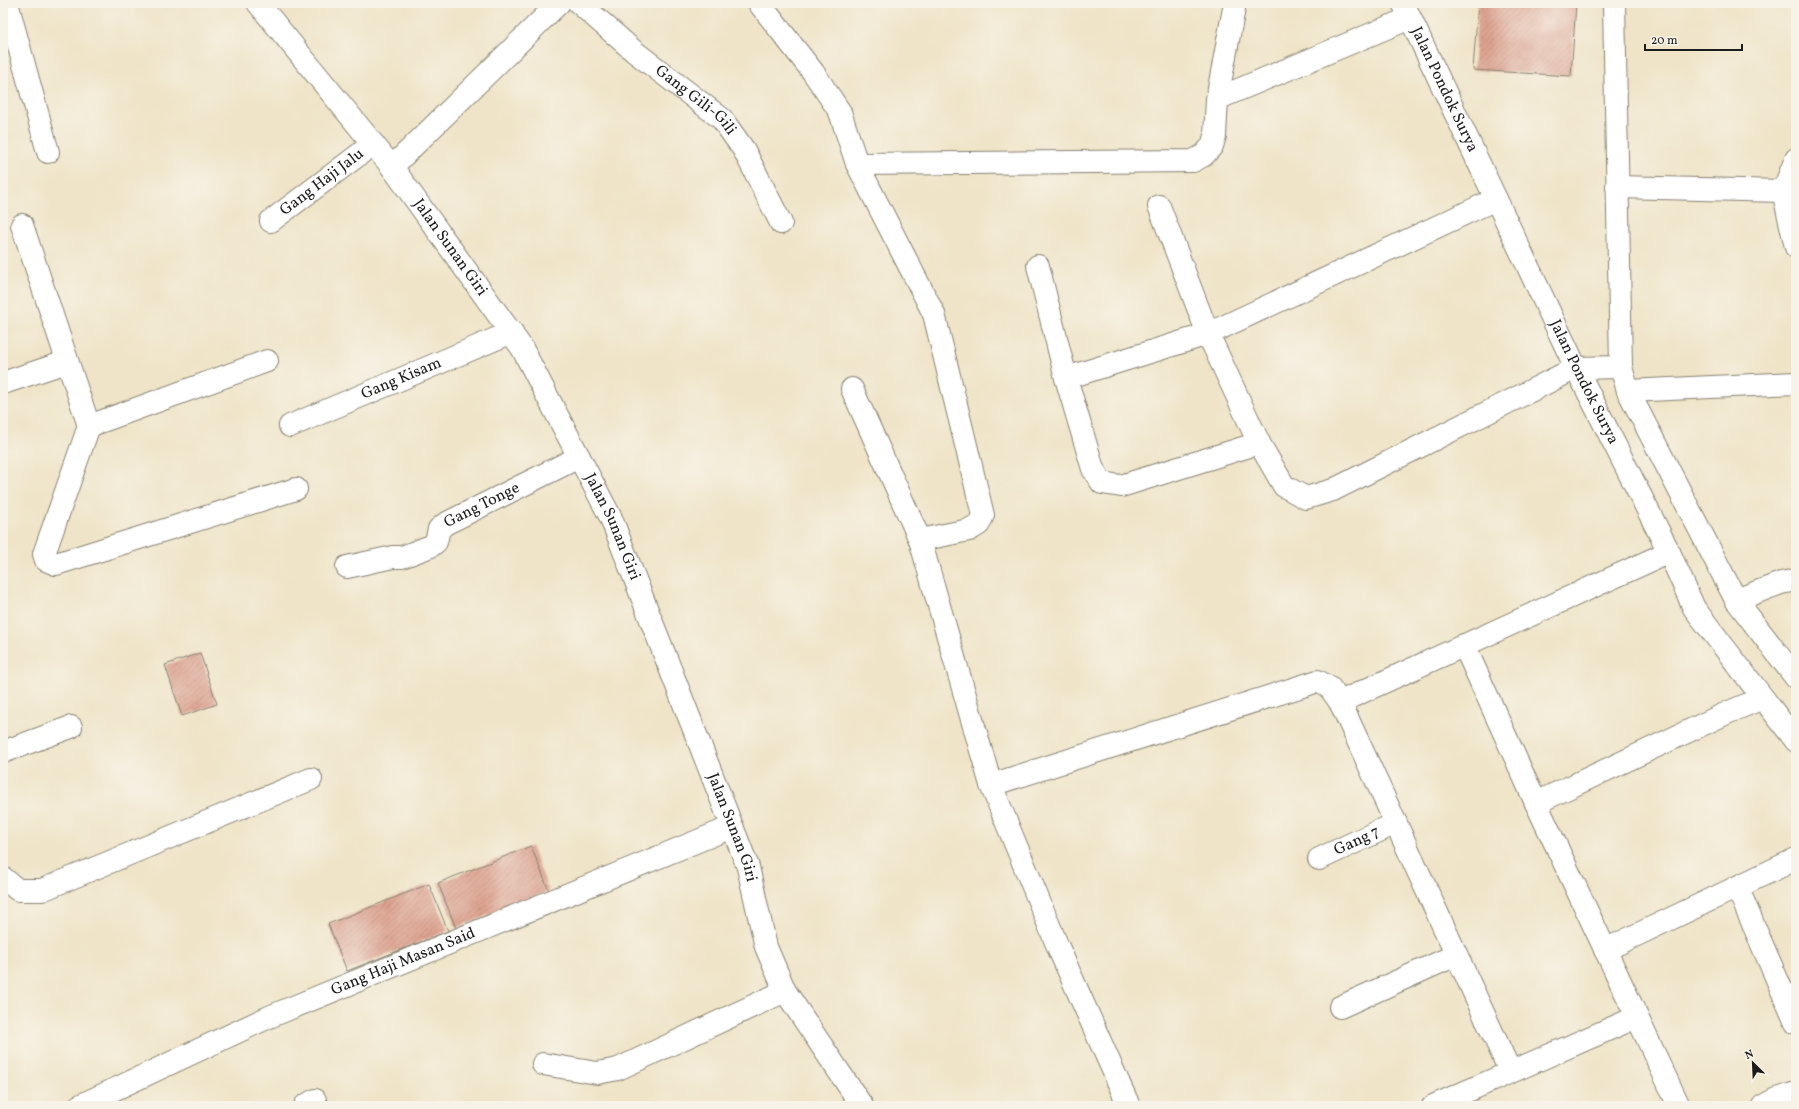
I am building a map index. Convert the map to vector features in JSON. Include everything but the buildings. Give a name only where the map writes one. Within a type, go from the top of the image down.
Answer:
[{"type":"street","points":[[4,3],[48,152]]},
{"type":"street","name":"Jalan Sunan Giri","points":[[258,3],[392,167],[512,332],[522,348],[611,518],[748,867],[766,947],[785,991],[862,1106]]},
{"type":"street","points":[[392,167],[559,3]]},
{"type":"street","name":"Gang Gili-Gili","points":[[579,3],[635,52],[722,119],[744,150],[781,223]]},
{"type":"street","points":[[759,3],[813,72],[840,112],[857,164],[934,314],[983,515],[978,524],[969,530],[920,540]]},
{"type":"street","points":[[857,164],[1193,161],[1204,155],[1212,146],[1215,136],[1217,99],[1236,3]]},
{"type":"street","points":[[1614,3],[1621,367],[1628,391],[1736,600],[1796,678]]},
{"type":"street","points":[[1219,98],[1407,10]]},
{"type":"street","name":"Jalan Pondok Surya","points":[[1407,10],[1576,368],[1669,552],[1694,608],[1796,741]]},
{"type":"street","name":"Gang Haji Jalu","points":[[271,221],[373,144]]},
{"type":"street","points":[[1796,159],[1784,191],[1796,247]]},
{"type":"street","points":[[1617,187],[1784,191]]},
{"type":"street","points":[[1066,378],[1208,334],[1496,199]]},
{"type":"street","points":[[1158,206],[1208,334],[1259,443],[1284,486],[1306,498],[1333,490],[1576,368],[1621,367]]},
{"type":"street","points":[[22,225],[66,362],[89,426],[44,554],[46,560],[56,564],[296,489]]},
{"type":"street","points":[[1038,266],[1066,378],[1093,469],[1102,483],[1122,486],[1259,443]]},
{"type":"street","name":"Gang Kisam","points":[[290,426],[512,332]]},
{"type":"street","points":[[89,426],[267,361]]},
{"type":"street","points":[[3,383],[66,362]]},
{"type":"street","points":[[1628,391],[1796,383]]},
{"type":"street","points":[[852,389],[920,540],[991,785],[1058,948],[1129,1106]]},
{"type":"street","name":"Gang Tonge","points":[[346,567],[393,556],[402,557],[431,546],[436,542],[439,529],[445,524],[579,457]]},
{"type":"street","points":[[1340,702],[1669,552]]},
{"type":"street","points":[[1736,600],[1781,583],[1796,580]]},
{"type":"street","points":[[1464,645],[1536,803],[1679,1106]]},
{"type":"street","points":[[991,785],[1318,681],[1330,688],[1340,702],[1510,1071]]},
{"type":"street","points":[[1536,803],[1722,715],[1763,698]]},
{"type":"street","points":[[3,752],[71,727]]},
{"type":"street","points":[[3,878],[18,890],[42,890],[311,779]]},
{"type":"street","name":"Gang 7","points":[[1319,859],[1396,823]]},
{"type":"street","name":"Gang Haji Masan Said","points":[[79,1106],[269,1017],[732,827]]},
{"type":"street","points":[[1605,950],[1796,859]]},
{"type":"street","points":[[1737,887],[1796,1023]]},
{"type":"street","points":[[1340,1007],[1456,955]]},
{"type":"street","points":[[543,1064],[597,1073],[618,1069],[785,991]]},
{"type":"street","points":[[1433,1106],[1636,1017]]},
{"type":"street","points":[[1763,1106],[1774,1100],[1796,1093]]}]
